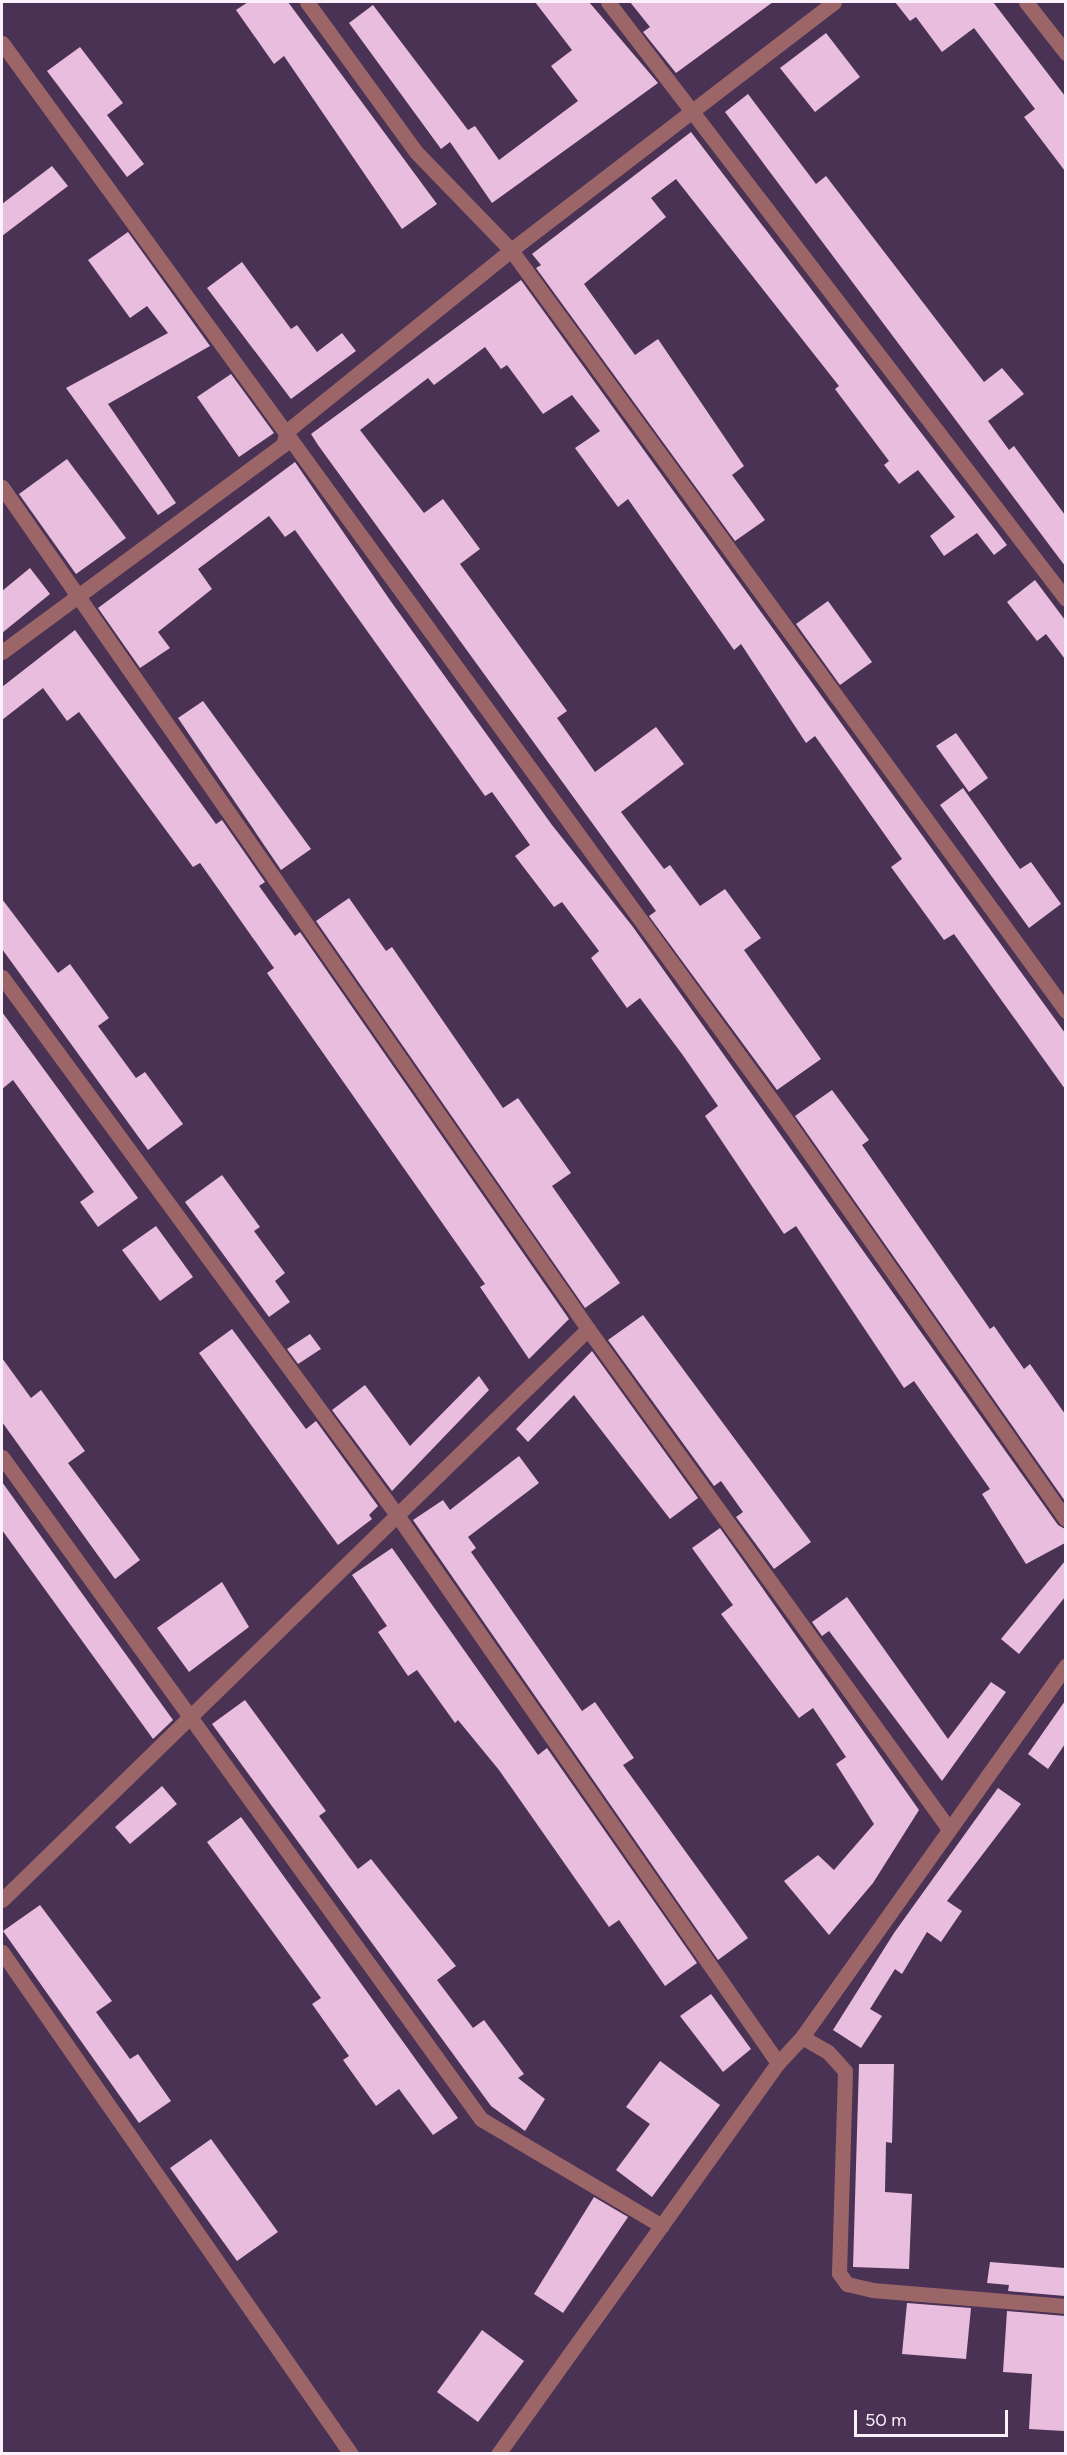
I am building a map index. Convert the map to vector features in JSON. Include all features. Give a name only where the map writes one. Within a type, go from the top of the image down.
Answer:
[{"type":"street","points":[[307,2],[416,152],[511,250],[1065,1011]]},
{"type":"street","points":[[608,2],[1065,598]]},
{"type":"street","points":[[2,652],[75,594],[283,445],[287,431],[511,250],[834,2]]},
{"type":"street","points":[[1026,2],[1065,53]]},
{"type":"street","points":[[2,43],[287,431],[789,1124],[1065,1519]]},
{"type":"street","points":[[2,487],[588,1329],[949,1829]]},
{"type":"street","points":[[2,977],[397,1515],[778,2062]]},
{"type":"street","points":[[2,1900],[588,1329]]},
{"type":"street","points":[[2,1457],[188,1718],[481,2119],[662,2226]]},
{"type":"street","points":[[498,2454],[778,2062],[802,2037],[1065,1665]]},
{"type":"street","points":[[2,1952],[351,2454]]},
{"type":"street","points":[[802,2037],[828,2052],[845,2072],[839,2273],[848,2283],[872,2290],[1065,2306]]},
{"type":"building","points":[[248,2],[288,2],[437,204],[402,229],[284,56],[274,64],[236,10]]},
{"type":"building","points":[[535,2],[589,2],[658,83],[492,203],[450,142],[441,149],[349,23],[373,5],[468,130],[475,126],[499,160],[578,101],[551,66],[572,50]]},
{"type":"building","points":[[630,2],[773,2],[676,73],[643,32],[650,27]]},
{"type":"building","points":[[895,2],[993,2],[1065,96],[1065,171],[1024,117],[1035,109],[974,28],[942,52],[916,17],[910,21]]},
{"type":"building","points":[[826,33],[860,77],[815,112],[780,68]]},
{"type":"building","points":[[80,47],[123,103],[107,115],[144,164],[127,177],[47,71]]},
{"type":"building","points":[[748,94],[816,184],[826,176],[984,382],[1002,368],[1024,394],[988,421],[1009,450],[1014,446],[1065,515],[1065,566],[725,112]]},
{"type":"building","points":[[691,132],[1007,545],[994,555],[977,533],[944,556],[930,536],[955,517],[918,470],[899,484],[884,465],[889,461],[835,389],[839,386],[676,179],[651,198],[666,217],[584,284],[635,355],[658,339],[744,466],[732,475],[765,520],[735,541],[536,268],[541,265],[532,254]]},
{"type":"building","points":[[52,166],[68,186],[2,236],[2,204]]},
{"type":"building","points":[[128,232],[210,346],[108,404],[176,503],[158,515],[66,388],[168,333],[147,306],[130,318],[88,260]]},
{"type":"building","points":[[242,262],[291,329],[297,325],[317,352],[342,333],[356,351],[291,399],[207,288]]},
{"type":"building","points":[[521,280],[1065,1033],[1065,1089],[954,934],[944,940],[891,867],[902,859],[815,736],[806,743],[741,644],[734,650],[628,499],[618,507],[575,448],[600,431],[572,395],[543,414],[507,365],[501,369],[485,347],[434,385],[428,378],[360,430],[424,513],[443,499],[480,549],[460,564],[567,711],[557,718],[595,772],[656,727],[684,764],[621,812],[664,869],[670,865],[700,906],[725,889],[761,938],[744,950],[821,1059],[777,1090],[649,916],[656,911],[318,445],[311,434]]},
{"type":"building","points":[[231,374],[274,433],[239,457],[197,397]]},
{"type":"building","points":[[67,459],[126,538],[76,574],[19,494]]},
{"type":"building","points":[[295,462],[392,603],[552,825],[633,927],[1058,1525],[1065,1529],[1065,1543],[1026,1564],[982,1494],[990,1489],[914,1381],[904,1388],[796,1226],[784,1234],[705,1116],[718,1106],[682,1054],[640,998],[627,1008],[591,958],[599,951],[562,902],[554,907],[515,856],[530,845],[492,792],[485,796],[295,530],[285,537],[269,516],[198,569],[212,589],[158,632],[170,648],[140,668],[98,608]]},
{"type":"building","points":[[30,568],[50,594],[2,633],[2,591]]},
{"type":"building","points":[[1035,580],[1065,620],[1065,659],[1046,634],[1037,641],[1007,602]]},
{"type":"building","points":[[828,601],[872,662],[840,685],[796,624]]},
{"type":"building","points":[[75,630],[216,824],[222,820],[265,882],[259,886],[295,936],[300,932],[569,1319],[529,1359],[480,1287],[485,1284],[267,973],[274,968],[200,863],[193,867],[79,712],[67,721],[43,688],[2,720],[2,687]]},
{"type":"building","points":[[203,701],[311,849],[281,870],[178,718]]},
{"type":"building","points":[[956,733],[988,778],[969,792],[936,746]]},
{"type":"building","points":[[963,788],[1020,869],[1031,862],[1061,904],[1029,928],[940,805]]},
{"type":"building","points":[[349,898],[386,951],[392,947],[503,1108],[518,1098],[571,1173],[552,1186],[620,1283],[585,1308],[316,921]]},
{"type":"building","points":[[2,899],[58,973],[70,964],[109,1018],[98,1026],[136,1078],[145,1072],[183,1124],[148,1150],[2,949]]},
{"type":"building","points":[[2,1012],[138,1198],[98,1227],[80,1202],[94,1192],[13,1080],[2,1089]]},
{"type":"building","points":[[832,1090],[869,1140],[862,1145],[990,1329],[994,1326],[1024,1369],[1030,1364],[1065,1414],[1065,1501],[795,1116]]},
{"type":"building","points":[[222,1175],[260,1227],[254,1231],[285,1273],[275,1281],[290,1302],[269,1317],[185,1202]]},
{"type":"building","points":[[156,1226],[193,1277],[160,1301],[122,1250]]},
{"type":"building","points":[[643,1315],[811,1542],[774,1569],[736,1517],[743,1512],[721,1481],[714,1486],[608,1340]]},
{"type":"building","points":[[232,1329],[306,1429],[316,1421],[378,1506],[369,1515],[372,1519],[338,1545],[199,1353]]},
{"type":"building","points":[[310,1334],[321,1349],[298,1364],[287,1349]]},
{"type":"building","points":[[592,1351],[698,1498],[670,1519],[574,1395],[528,1442],[516,1429]]},
{"type":"building","points":[[2,1358],[31,1398],[41,1390],[85,1451],[68,1463],[140,1560],[115,1579],[2,1422]]},
{"type":"building","points":[[479,1376],[489,1390],[392,1491],[332,1410],[365,1385],[410,1446]]},
{"type":"building","points":[[519,1456],[539,1483],[468,1537],[476,1548],[471,1552],[582,1711],[595,1702],[634,1758],[623,1765],[748,1938],[718,1960],[413,1520],[443,1500],[450,1510]]},
{"type":"building","points":[[2,1482],[173,1720],[153,1739],[2,1530]]},
{"type":"building","points":[[720,1528],[919,1810],[873,1883],[829,1935],[784,1881],[818,1855],[834,1870],[874,1824],[836,1764],[846,1757],[813,1708],[799,1718],[721,1614],[733,1605],[692,1548]]},
{"type":"building","points":[[392,1548],[538,1755],[547,1748],[697,1963],[665,1986],[619,1920],[609,1927],[499,1770],[458,1720],[455,1723],[417,1670],[408,1676],[378,1632],[387,1626],[352,1575]]},
{"type":"building","points":[[1065,1561],[1065,1597],[1019,1654],[1001,1639]]},
{"type":"building","points":[[222,1582],[249,1627],[189,1672],[157,1628]]},
{"type":"building","points":[[847,1597],[948,1739],[991,1682],[1006,1692],[942,1781],[829,1631],[822,1636],[812,1622]]},
{"type":"building","points":[[245,1700],[326,1811],[319,1816],[358,1869],[371,1859],[456,1966],[437,1980],[473,2028],[484,2020],[524,2074],[518,2078],[545,2099],[525,2131],[491,2106],[212,1724]]},
{"type":"building","points":[[1065,1701],[1065,1744],[1048,1769],[1028,1754]]},
{"type":"building","points":[[162,1786],[177,1804],[130,1844],[115,1827]]},
{"type":"building","points":[[998,1788],[1021,1804],[947,1901],[962,1911],[941,1942],[927,1932],[902,1974],[895,1969],[870,2009],[882,2016],[861,2048],[833,2030],[894,1933]]},
{"type":"building","points":[[241,1817],[458,2118],[433,2135],[399,2089],[376,2106],[343,2060],[349,2056],[312,2004],[321,1998],[207,1842]]},
{"type":"building","points":[[40,1905],[112,2001],[96,2012],[130,2059],[138,2054],[171,2101],[139,2123],[3,1931]]},
{"type":"building","points":[[711,1994],[751,2049],[723,2072],[680,2016]]},
{"type":"building","points":[[660,2061],[720,2105],[652,2197],[616,2170],[650,2124],[626,2107]]},
{"type":"building","points":[[859,2064],[894,2064],[892,2143],[886,2142],[885,2192],[912,2194],[909,2269],[853,2267]]},
{"type":"building","points":[[211,2139],[278,2232],[237,2261],[170,2168]]},
{"type":"building","points":[[594,2197],[628,2217],[563,2313],[534,2294]]},
{"type":"building","points":[[990,2262],[1065,2268],[1065,2296],[1008,2291],[1009,2285],[987,2283]]},
{"type":"building","points":[[907,2303],[971,2308],[966,2359],[902,2354]]},
{"type":"building","points":[[1007,2311],[1065,2316],[1064,2431],[1029,2429],[1032,2374],[1003,2372]]},
{"type":"building","points":[[482,2330],[524,2361],[478,2422],[437,2392]]}]
